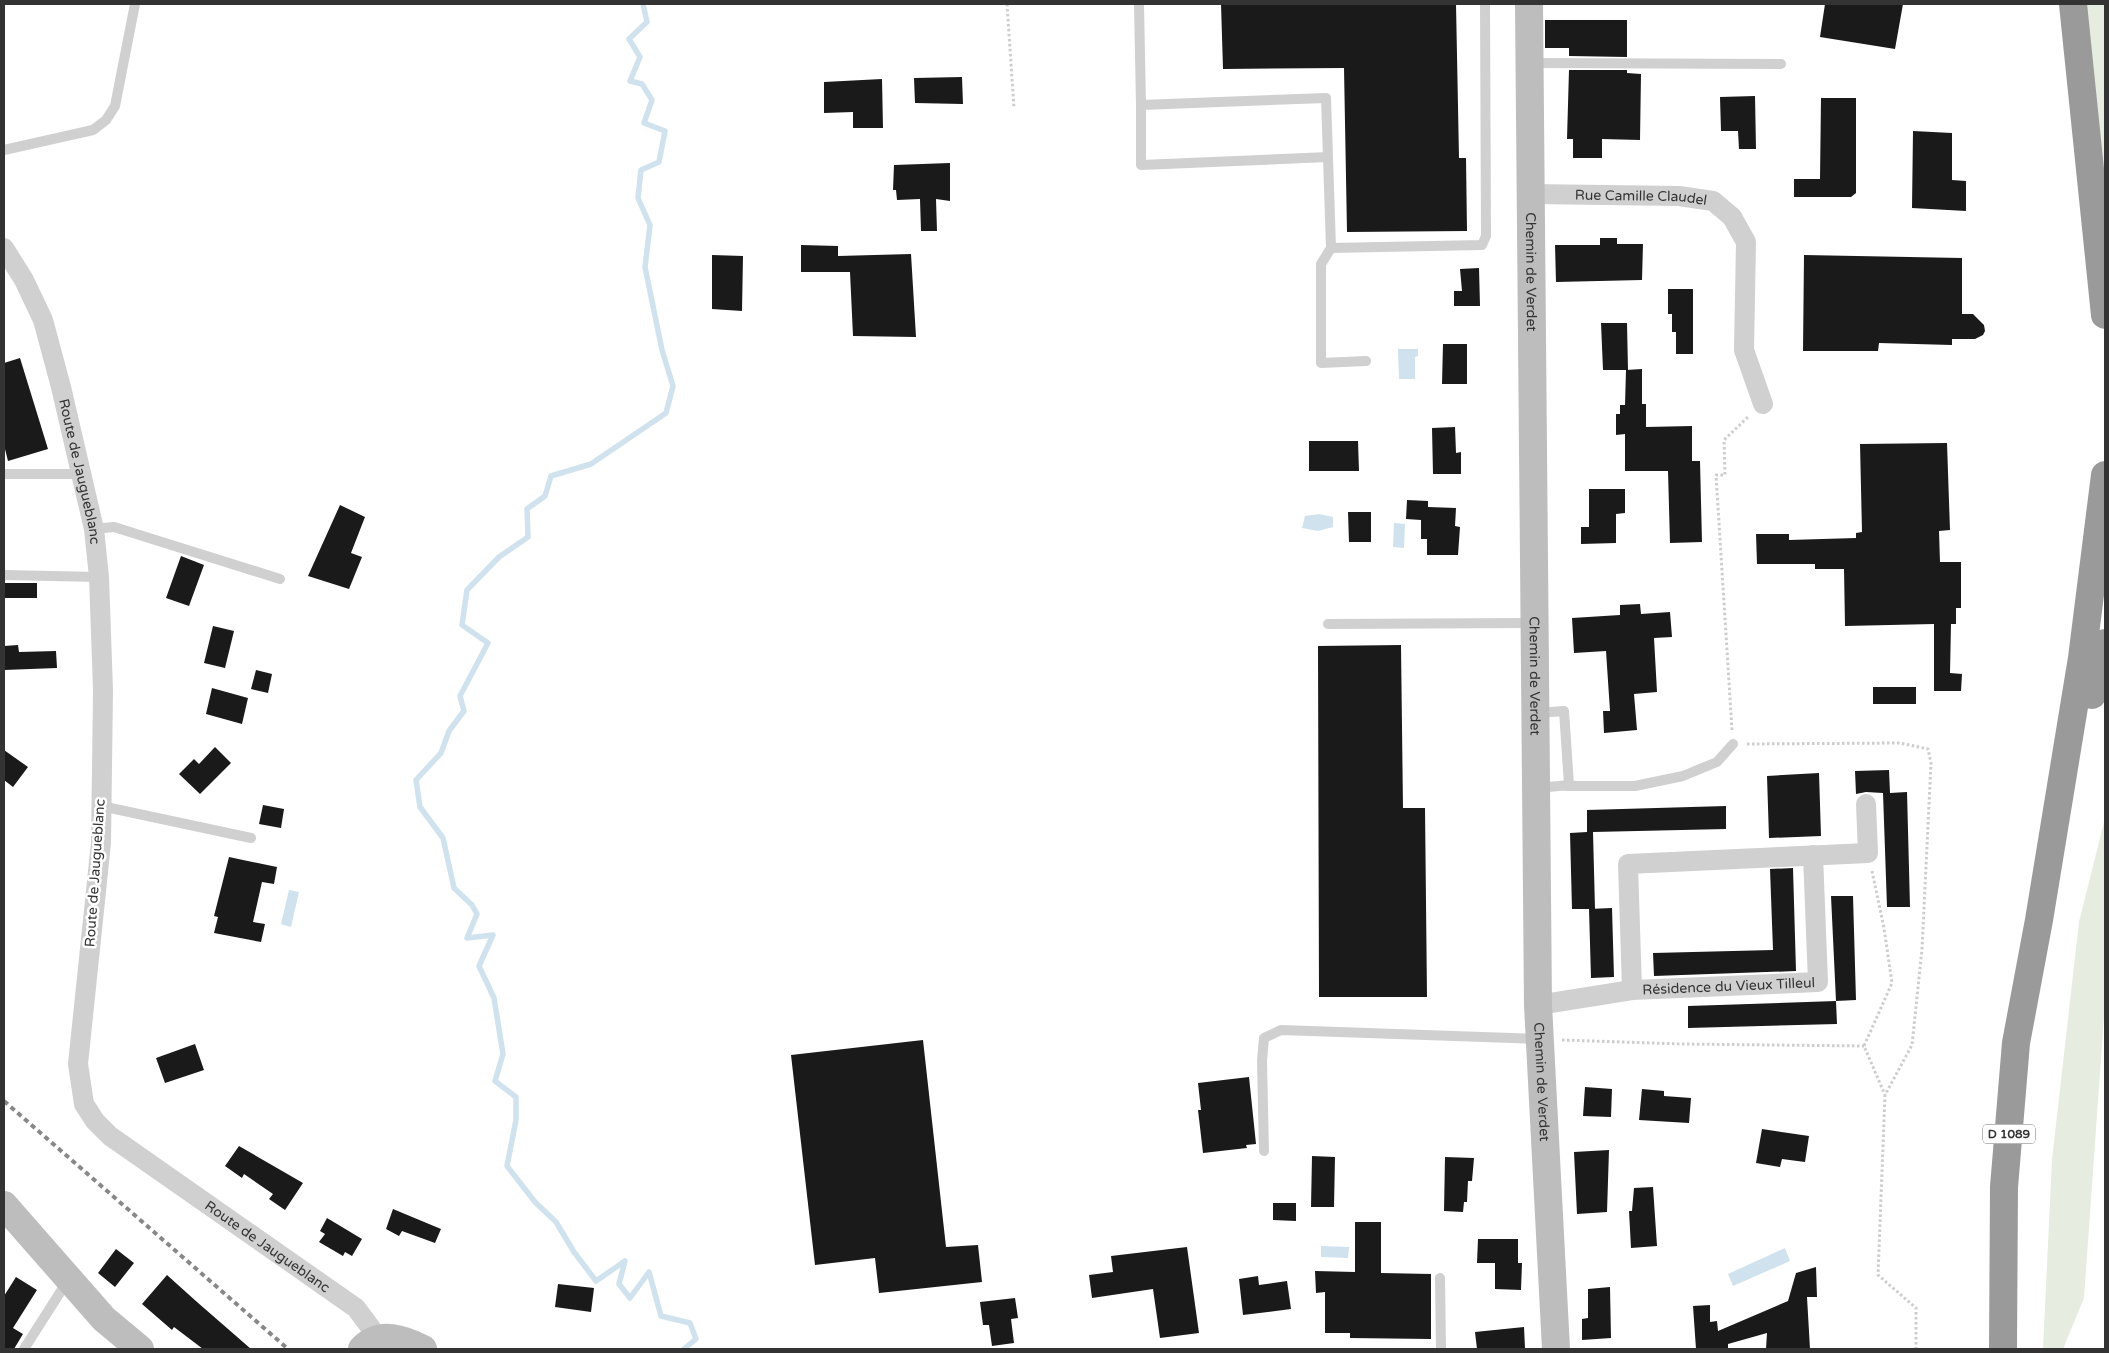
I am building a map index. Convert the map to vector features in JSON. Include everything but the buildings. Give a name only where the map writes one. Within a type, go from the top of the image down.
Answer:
[{"type":"highway","points":[[2073,4],[2105,315]]},
{"type":"highway","points":[[2039,920],[2082,658],[2105,475]]},
{"type":"highway","name":"D 1089","points":[[2003,1349],[2004,1187],[2016,1043],[2039,920],[2105,643]]},
{"type":"highway","points":[[2092,698],[2105,666]]},
{"type":"street","name":"Chemin de Verdet","points":[[1529,4],[1538,1004],[1556,1349]]},
{"type":"street","name":"Rue Camille Claudel","points":[[1530,194],[1679,196],[1714,201],[1732,217],[1746,242],[1744,350],[1762,404]]},
{"type":"street","name":"Route de Jaugueblanc","points":[[4,248],[24,280],[43,320],[94,529],[99,577],[103,690],[101,843],[78,1064],[84,1104],[95,1122],[110,1136],[356,1308],[371,1344]]},
{"type":"street","points":[[1866,804],[1868,853]]},
{"type":"street","name":"Résidence du Vieux Tilleul","points":[[1632,990],[1628,864],[1868,853]]},
{"type":"street","name":"Résidence du Vieux Tilleul","points":[[1538,1004],[1632,990],[1818,982],[1812,856]]},
{"type":"street","points":[[4,1205],[104,1319],[140,1349]]},
{"type":"street","points":[[371,1344],[393,1337],[423,1349]]},
{"type":"lane","points":[[4,150],[92,130],[106,120],[115,106],[135,4]]},
{"type":"lane","points":[[1139,4],[1141,165],[1328,157]]},
{"type":"lane","points":[[1331,248],[1482,245],[1486,236],[1485,4]]},
{"type":"lane","points":[[1530,63],[1780,64]]},
{"type":"lane","points":[[1141,105],[1326,98],[1331,248],[1321,264],[1321,363],[1366,361]]},
{"type":"lane","points":[[4,474],[82,474]]},
{"type":"lane","points":[[94,529],[114,526],[280,580]]},
{"type":"lane","points":[[4,575],[99,577]]},
{"type":"lane","points":[[1328,624],[1534,624]]},
{"type":"lane","points":[[1536,713],[1564,711],[1569,785],[1566,786]]},
{"type":"lane","points":[[1535,788],[1634,786],[1683,776],[1717,762],[1733,744]]},
{"type":"lane","points":[[101,806],[251,838]]},
{"type":"lane","points":[[1264,1151],[1262,1062],[1264,1038],[1281,1030],[1539,1039]]},
{"type":"lane","points":[[1440,1278],[1441,1349]]},
{"type":"lane","points":[[24,1349],[69,1279]]},
{"type":"path","points":[[1007,4],[1014,108]]},
{"type":"path","points":[[1733,744],[1716,475],[1725,475],[1724,440],[1762,404]]},
{"type":"path","points":[[1868,853],[1884,928],[1892,983],[1864,1046],[1885,1096],[1878,1275],[1916,1308],[1916,1349]]},
{"type":"path","points":[[1539,1039],[1682,1044],[1864,1046]]},
{"type":"shaded area","points":[[2082,4],[2105,4],[2105,219]]},
{"type":"shaded area","points":[[2105,818],[2105,1002],[2084,1298],[2063,1349],[2043,1349],[2052,1160],[2079,922]]},
{"type":"water","points":[[1398,349],[1418,349],[1418,356],[1415,357],[1415,379],[1399,379]]},
{"type":"water","points":[[1319,514],[1333,517],[1333,527],[1318,531],[1302,528],[1305,516]]},
{"type":"water","points":[[1394,523],[1405,524],[1404,548],[1393,547]]},
{"type":"water","points":[[289,890],[299,892],[291,927],[281,924]]},
{"type":"water","points":[[1321,1246],[1349,1247],[1348,1258],[1321,1257]]},
{"type":"water","points":[[1785,1248],[1790,1261],[1733,1286],[1728,1274]]},
{"type":"waterway","points":[[643,4],[647,22],[629,39],[640,57],[630,81],[642,84],[652,100],[644,123],[665,131],[659,162],[641,170],[638,198],[650,225],[645,267],[662,350],[673,386],[666,413],[591,464],[551,476],[545,496],[527,509],[528,537],[499,557],[467,590],[462,625],[488,643],[460,696],[464,711],[449,731],[441,753],[416,780],[420,807],[443,838],[454,888],[472,905],[477,914],[467,938],[493,935],[479,966],[494,998],[503,1054],[495,1081],[516,1097],[516,1120],[507,1166],[535,1202],[556,1222],[574,1252],[596,1281],[625,1261],[619,1284],[630,1298],[649,1272],[661,1316],[690,1323],[696,1339],[684,1349]]},
{"type":"railway","points":[[4,1101],[288,1349]]}]
